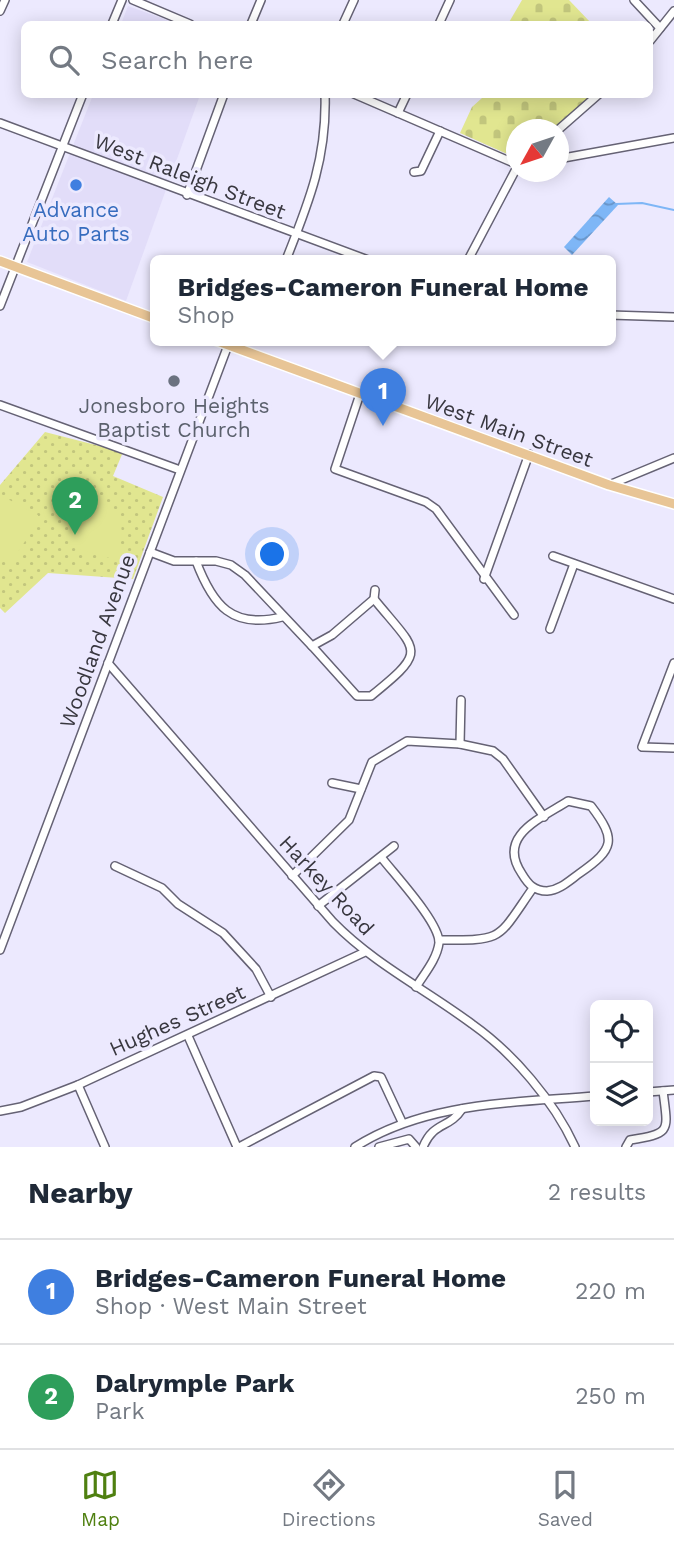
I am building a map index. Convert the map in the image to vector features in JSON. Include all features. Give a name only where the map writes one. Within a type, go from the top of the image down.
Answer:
[{"type":"main road","points":[[0,261],[150,316]]},
{"type":"main road","name":"West Main Street","points":[[239,346],[359,394],[608,485],[674,504]]},
{"type":"street","points":[[0,11],[5,0]]},
{"type":"street","points":[[113,21],[122,0]]},
{"type":"street","points":[[133,0],[183,21]]},
{"type":"street","points":[[252,21],[261,0]]},
{"type":"street","points":[[345,21],[354,0]]},
{"type":"street","points":[[440,21],[450,0]]},
{"type":"street","points":[[634,0],[660,28]]},
{"type":"street","points":[[653,36],[674,10]]},
{"type":"street","points":[[0,306],[81,98]]},
{"type":"street","points":[[187,195],[223,98]]},
{"type":"street","points":[[288,255],[317,181],[323,152],[325,98]]},
{"type":"street","points":[[363,98],[506,160]]},
{"type":"street","points":[[398,113],[405,98]]},
{"type":"street","points":[[569,120],[594,98]]},
{"type":"street","name":"West Raleigh Street","points":[[0,123],[187,195],[354,255]]},
{"type":"street","points":[[414,172],[421,171],[440,131]]},
{"type":"street","points":[[569,157],[674,138]]},
{"type":"street","points":[[471,255],[509,182]]},
{"type":"street","points":[[616,315],[674,317]]},
{"type":"street","name":"Woodland Avenue","points":[[0,950],[227,346]]},
{"type":"street","points":[[359,394],[335,469],[426,502],[448,526],[484,579],[514,615]]},
{"type":"street","points":[[0,405],[180,470]]},
{"type":"street","points":[[484,579],[529,454]]},
{"type":"street","points":[[608,485],[674,458]]},
{"type":"street","points":[[150,552],[174,561],[231,565],[245,575],[358,696],[371,696],[405,668],[412,656],[410,642],[375,595],[332,635],[312,646]]},
{"type":"street","points":[[553,556],[674,600]]},
{"type":"street","points":[[196,561],[205,583],[230,613],[251,622],[282,617]]},
{"type":"street","points":[[550,629],[574,564]]},
{"type":"street","name":"Harkey Road","points":[[108,663],[318,906],[365,952],[481,1031],[511,1058],[545,1101],[575,1147]]},
{"type":"street","points":[[674,663],[642,747],[674,748]]},
{"type":"street","points":[[460,744],[461,700]]},
{"type":"street","points":[[292,876],[349,820],[372,762],[399,744],[416,740],[487,748],[499,754],[544,817]]},
{"type":"street","points":[[332,783],[360,789]]},
{"type":"street","points":[[568,802],[591,806],[610,834],[609,845],[599,859],[558,888],[545,891],[533,888],[512,856],[517,838],[568,802]]},
{"type":"street","points":[[318,906],[394,846]]},
{"type":"street","points":[[381,857],[430,921],[439,940],[435,956],[416,987]]},
{"type":"street","points":[[115,866],[162,888],[178,904],[223,933],[256,969],[271,997]]},
{"type":"street","points":[[439,940],[491,939],[500,935],[533,888]]},
{"type":"street","name":"Hughes Street","points":[[0,1111],[21,1107],[78,1085],[365,952]]},
{"type":"street","points":[[188,1035],[238,1147],[374,1076],[381,1077],[387,1086],[402,1122]]},
{"type":"street","points":[[78,1085],[105,1147]]},
{"type":"street","points":[[653,1092],[674,1090]]},
{"type":"street","points":[[626,1147],[630,1140],[654,1137],[663,1128],[666,1121],[663,1091]]},
{"type":"street","points":[[355,1147],[402,1122],[462,1109],[590,1096]]},
{"type":"street","points":[[423,1147],[429,1133],[456,1118],[462,1109]]},
{"type":"street","points":[[379,1147],[409,1139],[416,1147]]},
{"type":"shaded area","points":[[128,6],[170,21],[122,21]]},
{"type":"shaded area","points":[[92,98],[199,98],[126,301],[27,262]]},
{"type":"green space","points":[[522,0],[569,0],[589,21],[510,21]]},
{"type":"green space","points":[[482,98],[591,98],[566,119],[506,119],[506,154],[460,133],[472,107]]},
{"type":"green space","points":[[45,432],[123,452],[113,476],[163,497],[133,579],[48,573],[5,613],[0,608],[0,485]]},
{"type":"green space","points":[[0,495],[38,515],[38,521],[11,563],[0,555]]},
{"type":"green space","points":[[91,495],[111,509],[120,522],[121,537],[116,560],[69,546],[68,534]]},
{"type":"water","points":[[609,197],[618,205],[572,255],[564,247]]},
{"type":"waterway","points":[[616,204],[642,203],[674,210]]},
{"type":"place","name":"Advance Auto Parts","points":[[76,185]]},
{"type":"place","name":"Jonesboro Heights Baptist Church","points":[[174,381]]},
{"type":"place","name":"Bridges-Cameron Funeral Home","points":[[383,426]]},
{"type":"place","name":"Dalrymple Park","points":[[75,535]]}]
